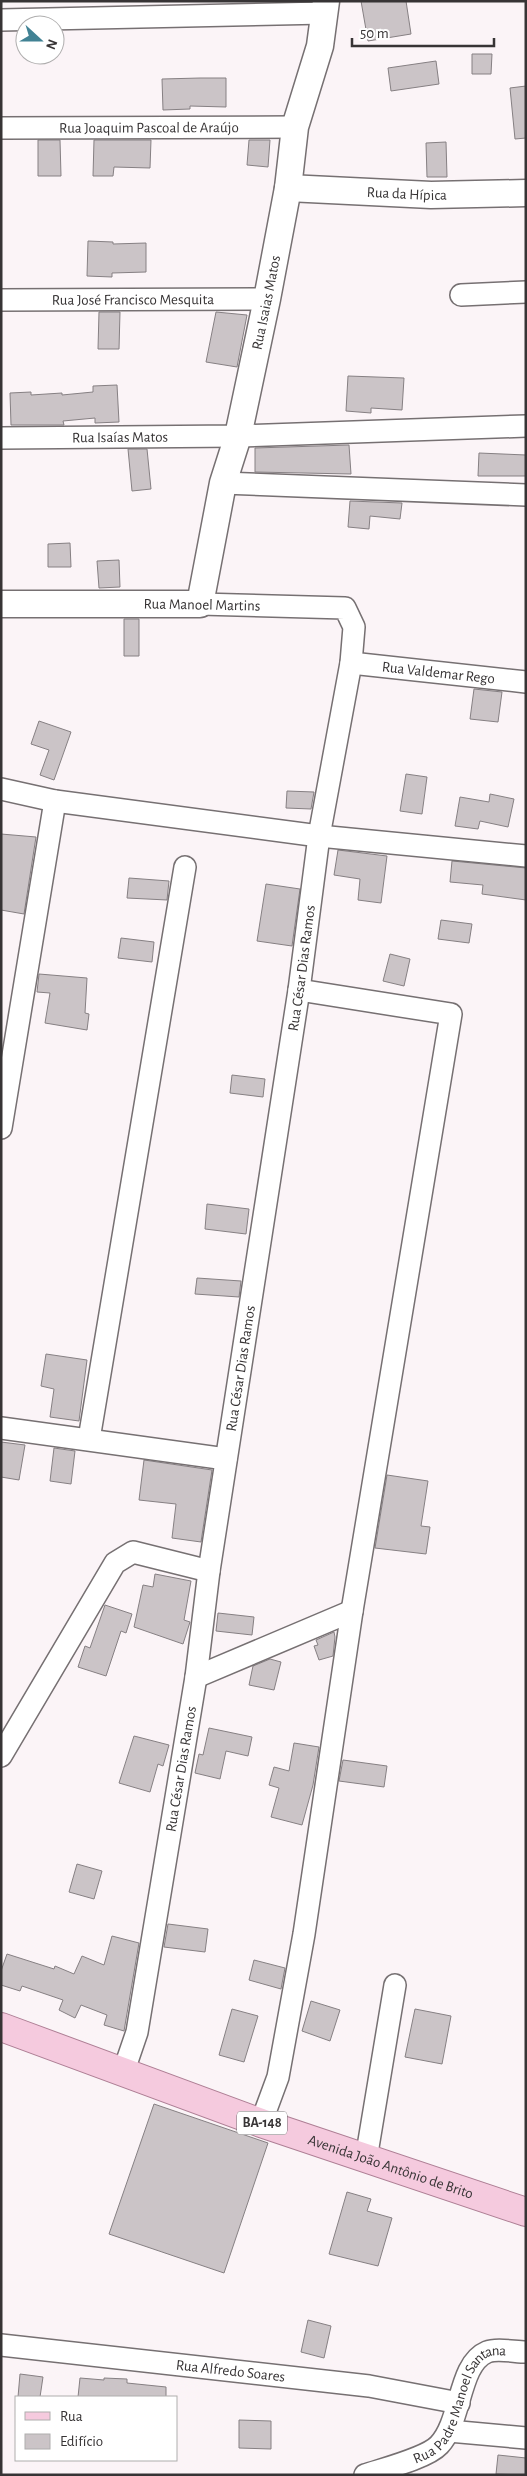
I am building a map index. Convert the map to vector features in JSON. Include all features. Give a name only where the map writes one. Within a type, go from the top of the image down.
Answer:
[{"type":"main road","name":"Avenida João Antônio de Brito","points":[[1,2027],[261,2123],[526,2212]]},
{"type":"street","points":[[1,20],[325,7]]},
{"type":"street","name":"Rua Isaias Matos","points":[[200,604],[223,483],[238,436],[267,299],[288,188],[296,127],[320,46],[325,7]]},
{"type":"street","name":"Rua Joaquim Pascoal de Araújo","points":[[1,128],[296,127]]},
{"type":"street","name":"Rua da Hípica","points":[[288,188],[432,195],[526,193]]},
{"type":"street","points":[[461,295],[526,292]]},
{"type":"street","name":"Rua José Francisco Mesquita","points":[[1,300],[267,299]]},
{"type":"street","name":"Rua Isaías Matos","points":[[1,438],[238,436],[526,426]]},
{"type":"street","points":[[223,483],[526,494]]},
{"type":"street","name":"Rua Manoel Martins","points":[[1,604],[200,604],[345,608],[354,627],[351,663]]},
{"type":"street","name":"Rua Valdemar Rego","points":[[351,663],[526,682]]},
{"type":"street","name":"Rua César Dias Ramos","points":[[123,2073],[137,2032],[196,1677],[209,1571],[298,990],[319,836],[351,663]]},
{"type":"street","points":[[1,789],[55,801],[319,836],[526,856]]},
{"type":"street","points":[[1,1128],[55,801]]},
{"type":"street","points":[[89,1439],[185,867]]},
{"type":"street","points":[[261,2123],[278,2078],[300,1953],[352,1612],[451,1014],[298,990]]},
{"type":"street","points":[[1,1428],[226,1459]]},
{"type":"street","points":[[1,1756],[115,1563],[134,1552],[209,1571]]},
{"type":"street","points":[[196,1677],[352,1612]]},
{"type":"street","points":[[366,2159],[395,1985]]},
{"type":"street","name":"Rua Alfredo Soares","points":[[1,2345],[369,2386],[459,2403]]},
{"type":"street","name":"Rua Padre Manoel Santana","points":[[365,2475],[402,2464],[438,2446],[448,2431],[471,2364],[488,2351],[526,2352]]},
{"type":"street","points":[[448,2431],[526,2438]]},
{"type":"building","points":[[361,1],[406,1],[411,34],[368,41]]},
{"type":"building","points":[[472,54],[492,54],[491,74],[472,74]]},
{"type":"building","points":[[436,61],[439,84],[391,91],[388,68]]},
{"type":"building","points":[[226,78],[226,107],[190,106],[190,109],[163,110],[162,79]]},
{"type":"building","points":[[526,86],[526,138],[515,139],[510,88]]},
{"type":"building","points":[[38,140],[60,140],[61,176],[38,176]]},
{"type":"building","points":[[94,140],[151,140],[150,168],[114,167],[113,176],[93,176]]},
{"type":"building","points":[[249,140],[270,140],[268,167],[247,165]]},
{"type":"building","points":[[446,142],[447,177],[427,177],[426,143]]},
{"type":"building","points":[[88,241],[113,242],[113,244],[146,243],[146,272],[112,273],[112,277],[87,276]]},
{"type":"building","points":[[99,312],[120,312],[119,349],[98,349]]},
{"type":"building","points":[[216,312],[247,315],[237,367],[206,362]]},
{"type":"building","points":[[348,376],[404,378],[402,410],[371,408],[371,413],[346,411]]},
{"type":"building","points":[[117,385],[119,422],[95,423],[95,418],[63,421],[64,425],[11,425],[10,393],[31,392],[31,395],[62,393],[62,395],[93,392],[93,386]]},
{"type":"building","points":[[349,445],[351,474],[255,472],[255,448]]},
{"type":"building","points":[[128,449],[147,449],[151,489],[132,491]]},
{"type":"building","points":[[479,453],[526,455],[526,476],[478,476]]},
{"type":"building","points":[[350,501],[402,503],[400,519],[370,516],[369,529],[348,527]]},
{"type":"building","points":[[70,543],[71,567],[48,567],[48,544]]},
{"type":"building","points":[[119,560],[120,587],[99,588],[97,561]]},
{"type":"building","points":[[124,619],[139,619],[139,656],[124,656]]},
{"type":"building","points":[[474,689],[502,692],[498,722],[470,719]]},
{"type":"building","points":[[39,721],[71,732],[54,780],[40,775],[49,750],[31,744]]},
{"type":"building","points":[[406,774],[427,777],[422,814],[400,811]]},
{"type":"building","points":[[287,791],[314,792],[311,809],[286,808]]},
{"type":"building","points":[[490,794],[514,799],[508,827],[480,821],[478,829],[455,826],[460,797],[489,802]]},
{"type":"building","points":[[1,834],[36,837],[24,914],[1,910]]},
{"type":"building","points":[[338,850],[387,856],[381,903],[358,900],[360,879],[334,875]]},
{"type":"building","points":[[452,861],[526,868],[526,900],[482,894],[483,885],[450,882]]},
{"type":"building","points":[[129,878],[169,881],[167,900],[127,898]]},
{"type":"building","points":[[266,884],[300,889],[292,946],[257,941]]},
{"type":"building","points":[[441,920],[472,924],[469,943],[438,939]]},
{"type":"building","points":[[121,938],[154,942],[152,962],[118,958]]},
{"type":"building","points":[[390,954],[410,959],[404,986],[383,981]]},
{"type":"building","points":[[39,974],[87,978],[85,1013],[89,1014],[87,1030],[45,1023],[50,993],[37,992]]},
{"type":"building","points":[[232,1075],[265,1079],[263,1097],[230,1093]]},
{"type":"building","points":[[207,1204],[249,1209],[246,1234],[205,1229]]},
{"type":"building","points":[[197,1278],[241,1281],[239,1297],[195,1294]]},
{"type":"building","points":[[46,1354],[87,1360],[79,1421],[50,1417],[54,1389],[41,1386]]},
{"type":"building","points":[[1,1442],[25,1445],[19,1480],[1,1477]]},
{"type":"building","points":[[54,1448],[75,1451],[71,1484],[50,1481]]},
{"type":"building","points":[[144,1460],[212,1470],[201,1542],[172,1538],[176,1504],[139,1500]]},
{"type":"building","points":[[387,1475],[428,1481],[421,1526],[430,1527],[426,1554],[375,1548]]},
{"type":"building","points":[[155,1574],[191,1581],[184,1620],[190,1622],[183,1644],[134,1627],[143,1585],[153,1587]]},
{"type":"building","points":[[105,1605],[132,1614],[126,1633],[121,1631],[106,1676],[78,1667],[85,1646],[90,1648]]},
{"type":"building","points":[[218,1613],[254,1617],[252,1635],[216,1631]]},
{"type":"building","points":[[334,1632],[333,1656],[319,1660],[314,1646],[318,1645],[316,1640]]},
{"type":"building","points":[[270,1659],[281,1662],[274,1690],[249,1685],[253,1666]]},
{"type":"building","points":[[209,1728],[252,1737],[248,1756],[226,1751],[220,1779],[195,1773],[199,1754],[203,1755]]},
{"type":"building","points":[[134,1736],[169,1745],[163,1766],[158,1764],[150,1792],[119,1783]]},
{"type":"building","points":[[294,1743],[319,1747],[313,1785],[302,1825],[271,1817],[279,1788],[269,1785],[274,1767],[289,1771]]},
{"type":"building","points":[[343,1760],[387,1766],[384,1787],[339,1781]]},
{"type":"building","points":[[77,1864],[102,1871],[94,1899],[69,1892]]},
{"type":"building","points":[[168,1924],[208,1929],[205,1952],[164,1947]]},
{"type":"building","points":[[112,1936],[139,1943],[124,2031],[104,2025],[107,2015],[81,2005],[75,2018],[59,2010],[63,2000],[22,1986],[20,1991],[1,1985],[1,1971],[7,1954],[54,1969],[55,1966],[74,1974],[82,1956],[104,1965]]},
{"type":"building","points":[[254,1960],[285,1968],[281,1989],[249,1980]]},
{"type":"building","points":[[311,2001],[340,2010],[330,2041],[302,2031]]},
{"type":"building","points":[[232,2009],[258,2016],[244,2062],[219,2055]]},
{"type":"building","points":[[415,2009],[451,2016],[442,2064],[405,2057]]},
{"type":"building","points":[[154,2104],[268,2143],[224,2273],[109,2234]]},
{"type":"building","points":[[347,2192],[371,2199],[367,2211],[392,2218],[378,2266],[329,2254]]},
{"type":"building","points":[[308,2320],[331,2326],[324,2358],[301,2352]]},
{"type":"building","points":[[20,2374],[43,2377],[40,2396],[18,2396]]},
{"type":"building","points":[[80,2378],[127,2379],[127,2383],[166,2387],[166,2396],[78,2396]]},
{"type":"building","points":[[239,2420],[271,2421],[271,2449],[239,2448]]},
{"type":"building","points":[[498,2455],[526,2458],[526,2475],[496,2474]]}]
